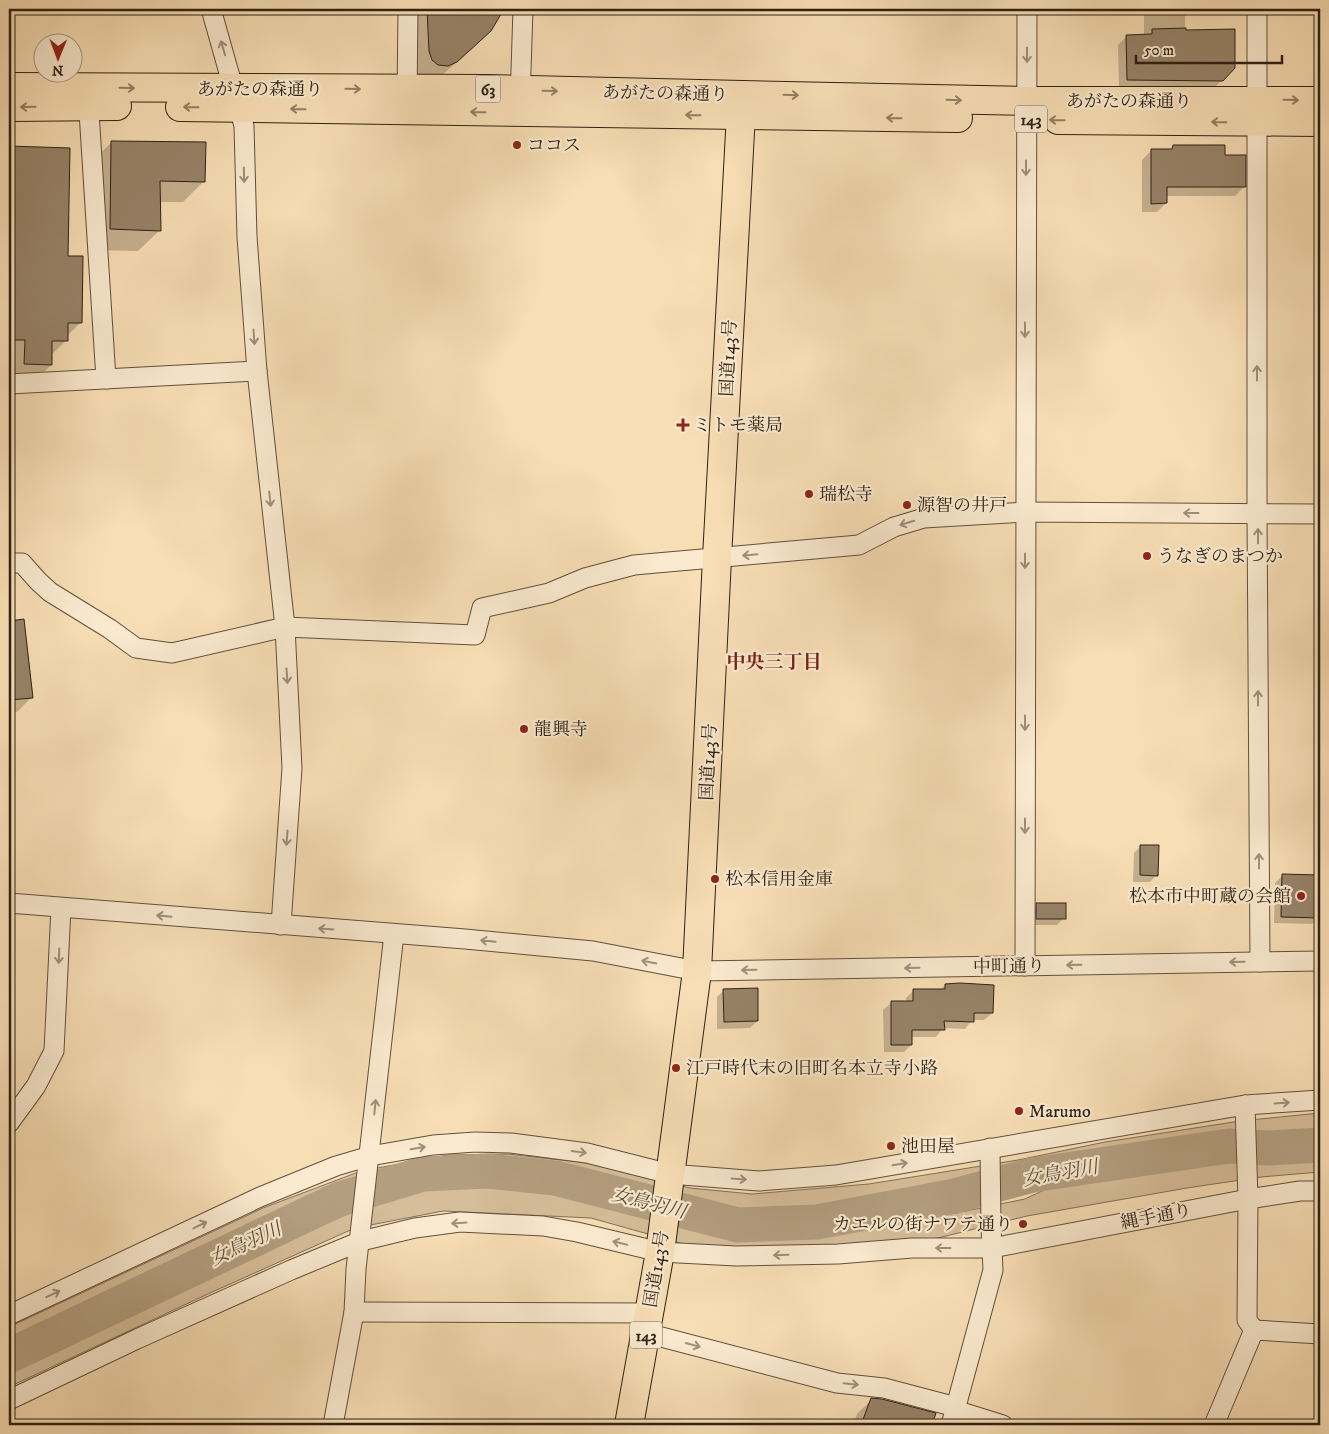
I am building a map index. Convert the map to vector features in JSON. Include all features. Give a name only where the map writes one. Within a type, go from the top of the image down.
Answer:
[{"type":"main road","name":"あがたの森通り","points":[[9,87],[88,97],[520,101],[1027,110],[1257,111],[1320,101]]},
{"type":"main road","name":"あがたの森通り","points":[[9,107],[88,97]]},
{"type":"main road","name":"国道143号","points":[[629,1425],[660,1248],[697,971],[742,105]]},
{"type":"main road","name":"あがたの森通り","points":[[1257,111],[1320,122]]},
{"type":"street","points":[[211,9],[244,126],[247,237],[257,371],[285,627],[292,768],[281,925]]},
{"type":"street","points":[[407,100],[408,9]]},
{"type":"street","points":[[520,101],[523,9]]},
{"type":"street","points":[[1025,966],[1027,9]]},
{"type":"street","points":[[1257,9],[1257,513],[1260,962]]},
{"type":"street","points":[[88,97],[106,379]]},
{"type":"street","points":[[9,384],[257,371]]},
{"type":"street","points":[[9,563],[22,563],[50,592],[110,629],[136,648],[172,653],[285,627],[475,635],[482,608],[549,593],[585,578],[634,565],[859,545],[894,527],[924,518],[1025,512],[1320,514]]},
{"type":"street","name":"中町通り","points":[[9,903],[593,951],[697,971],[1320,961]]},
{"type":"street","points":[[9,1123],[36,1086],[54,1051],[61,908]]},
{"type":"street","points":[[333,1425],[354,1312],[356,1269],[394,934]]},
{"type":"street","points":[[9,1315],[260,1197],[336,1166],[433,1145],[475,1142],[510,1143],[587,1153],[670,1178],[759,1181],[836,1175],[937,1159],[990,1154],[1320,1100]]},
{"type":"street","points":[[1245,1111],[1248,1192],[1247,1320],[1254,1330]]},
{"type":"street","points":[[954,1414],[993,1270],[990,1154]]},
{"type":"street","name":"縄手通り","points":[[9,1400],[361,1237],[415,1228],[451,1223],[493,1222],[552,1228],[660,1248],[736,1256],[838,1254],[912,1248],[992,1248],[1248,1192],[1320,1191]]},
{"type":"street","points":[[354,1312],[648,1323],[837,1382],[884,1388],[954,1414],[1003,1425]]},
{"type":"street","points":[[1254,1330],[1320,1334]]},
{"type":"street","points":[[1214,1425],[1254,1330]]},
{"type":"shaded area","points":[[1320,1113],[1320,1141],[1271,1144],[1231,1141],[1129,1155],[1021,1172],[955,1191],[816,1215],[740,1218],[688,1200],[658,1196],[559,1172],[489,1166],[421,1169],[384,1180],[298,1214],[9,1350],[9,1327],[263,1208],[361,1171],[448,1155],[508,1154],[587,1163],[690,1188],[752,1194],[869,1184],[1018,1160],[1105,1142],[1240,1121]]},
{"type":"shaded area","points":[[1237,1157],[1262,1161],[1320,1157],[1320,1172],[1261,1177],[1187,1188],[1027,1216],[938,1238],[851,1247],[765,1249],[687,1245],[591,1218],[443,1211],[355,1228],[9,1387],[9,1361],[373,1192],[440,1178],[496,1176],[554,1184],[634,1208],[670,1224],[767,1237],[850,1228],[956,1213],[1025,1199],[1061,1182],[1122,1167]]},
{"type":"building","points":[[427,9],[504,9],[491,31],[457,62],[448,66],[438,65],[432,60],[429,51]]},
{"type":"building","points":[[1186,28],[1186,30],[1235,29],[1235,68],[1223,81],[1127,80],[1126,35],[1152,34],[1152,29]]},
{"type":"building","points":[[111,141],[206,142],[205,182],[160,181],[161,231],[110,229]]},
{"type":"building","points":[[1173,145],[1225,145],[1225,155],[1246,155],[1246,187],[1167,187],[1167,203],[1151,204],[1151,149],[1172,149]]},
{"type":"building","points":[[9,146],[70,148],[68,256],[83,256],[82,323],[68,323],[68,341],[52,341],[52,365],[24,364],[25,340],[9,340]]},
{"type":"building","points":[[24,619],[33,698],[9,700],[9,621]]},
{"type":"building","points":[[1140,845],[1159,845],[1158,876],[1140,875]]},
{"type":"building","name":"松本市中町蔵の会館","points":[[1282,874],[1320,875],[1320,918],[1281,917]]},
{"type":"building","points":[[1036,903],[1066,903],[1066,919],[1036,919]]},
{"type":"building","points":[[945,984],[994,985],[993,1013],[974,1013],[974,1022],[944,1021],[945,1030],[912,1030],[912,1045],[891,1045],[891,1001],[913,1001],[913,989],[945,989]]},
{"type":"building","points":[[758,988],[758,1021],[724,1022],[723,989]]},
{"type":"building","points":[[871,1398],[936,1413],[932,1425],[861,1425]]},
{"type":"waterway","name":"女鳥羽川","points":[[9,1356],[340,1199],[423,1174],[488,1171],[555,1178],[738,1225],[817,1222],[955,1196],[1032,1175],[1229,1146],[1270,1148],[1320,1145]]},
{"type":"place","name":"ココス","points":[[517,145]]},
{"type":"place","name":"ミトモ薬局","points":[[683,425]]},
{"type":"place","name":"瑞松寺","points":[[809,494]]},
{"type":"place","name":"源智の井戸","points":[[907,505]]},
{"type":"place","name":"うなぎのまつか","points":[[1147,556]]},
{"type":"place","name":"龍興寺","points":[[524,729]]},
{"type":"place","name":"松本信用金庫","points":[[715,879]]},
{"type":"place","name":"松本市中町蔵の会館","points":[[1301,896]]},
{"type":"place","name":"江戸時代末の旧町名本立寺小路","points":[[676,1068]]},
{"type":"place","name":"Marumo","points":[[1019,1111]]},
{"type":"place","name":"池田屋","points":[[891,1146]]},
{"type":"place","name":"カエルの街ナワテ通り","points":[[1023,1224]]},
{"type":"district","name":"中央三丁目","points":[[774,661]]}]
